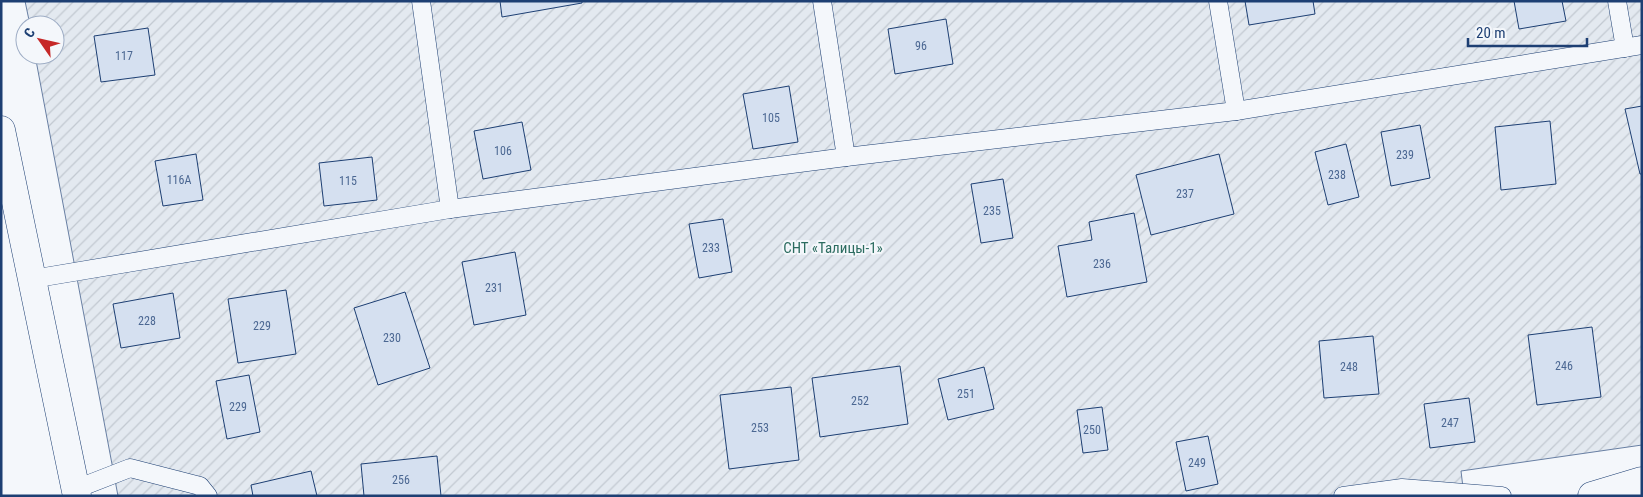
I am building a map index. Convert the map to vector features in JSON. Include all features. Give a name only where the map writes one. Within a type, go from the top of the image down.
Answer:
[{"type":"street","points":[[1,130],[77,492]]},
{"type":"street","points":[[1592,496],[1642,481]]},
{"type":"lane","points":[[421,1],[450,209]]},
{"type":"lane","points":[[822,1],[846,157]]},
{"type":"lane","points":[[1218,1],[1236,111]]},
{"type":"lane","points":[[32,279],[450,209],[846,157],[1236,111],[1633,46],[1617,1]]},
{"type":"lane","points":[[77,492],[130,468],[200,486],[208,496]]},
{"type":"lane","points":[[1343,496],[1402,488],[1502,496]]},
{"type":"green space","name":"СНТ «Талицы-1»","points":[[25,1],[1642,1],[1642,445],[1461,471],[1464,496],[118,496],[37,65],[65,65],[65,15],[28,15]]},
{"type":"building","points":[[500,1],[582,1],[582,3],[502,17]]},
{"type":"building","points":[[1245,1],[1313,1],[1315,14],[1249,25]]},
{"type":"building","points":[[1514,1],[1562,1],[1566,21],[1519,29]]},
{"type":"building","points":[[946,19],[953,64],[895,74],[888,29]]},
{"type":"building","points":[[148,28],[155,75],[101,82],[94,36]]},
{"type":"building","points":[[789,86],[798,142],[753,149],[743,94]]},
{"type":"building","points":[[1642,106],[1642,174],[1640,174],[1625,109]]},
{"type":"building","points":[[1550,121],[1556,184],[1501,190],[1495,127]]},
{"type":"building","points":[[522,122],[531,170],[483,179],[474,131]]},
{"type":"building","points":[[1420,125],[1430,178],[1391,186],[1381,132]]},
{"type":"building","points":[[1346,144],[1359,197],[1328,205],[1315,152]]},
{"type":"building","points":[[196,154],[203,200],[163,206],[155,161]]},
{"type":"building","points":[[1219,154],[1234,214],[1151,235],[1136,175]]},
{"type":"building","points":[[372,157],[377,200],[324,206],[319,163]]},
{"type":"building","points":[[1003,179],[1013,238],[981,243],[971,184]]},
{"type":"building","points":[[1134,213],[1147,282],[1067,297],[1058,246],[1092,240],[1089,222]]},
{"type":"building","points":[[723,219],[732,272],[699,278],[689,224]]},
{"type":"building","points":[[515,252],[526,315],[474,325],[462,262]]},
{"type":"building","points":[[286,290],[296,354],[238,363],[228,299]]},
{"type":"building","points":[[405,292],[430,368],[378,385],[354,308]]},
{"type":"building","points":[[173,293],[180,338],[121,348],[113,304]]},
{"type":"building","points":[[1592,327],[1601,397],[1537,405],[1528,335]]},
{"type":"building","points":[[1373,336],[1379,394],[1324,398],[1319,341]]},
{"type":"building","points":[[900,366],[908,424],[820,437],[812,378]]},
{"type":"building","points":[[984,367],[994,409],[948,420],[938,379]]},
{"type":"building","points":[[249,375],[260,432],[227,439],[216,381]]},
{"type":"building","points":[[791,387],[799,460],[729,469],[720,395]]},
{"type":"building","points":[[1469,398],[1475,442],[1430,448],[1424,404]]},
{"type":"building","points":[[1102,407],[1108,450],[1083,453],[1077,410]]},
{"type":"building","points":[[1208,436],[1218,484],[1186,491],[1176,442]]},
{"type":"building","points":[[437,456],[441,496],[364,496],[361,464]]},
{"type":"building","points":[[311,471],[317,496],[253,496],[251,485]]}]
